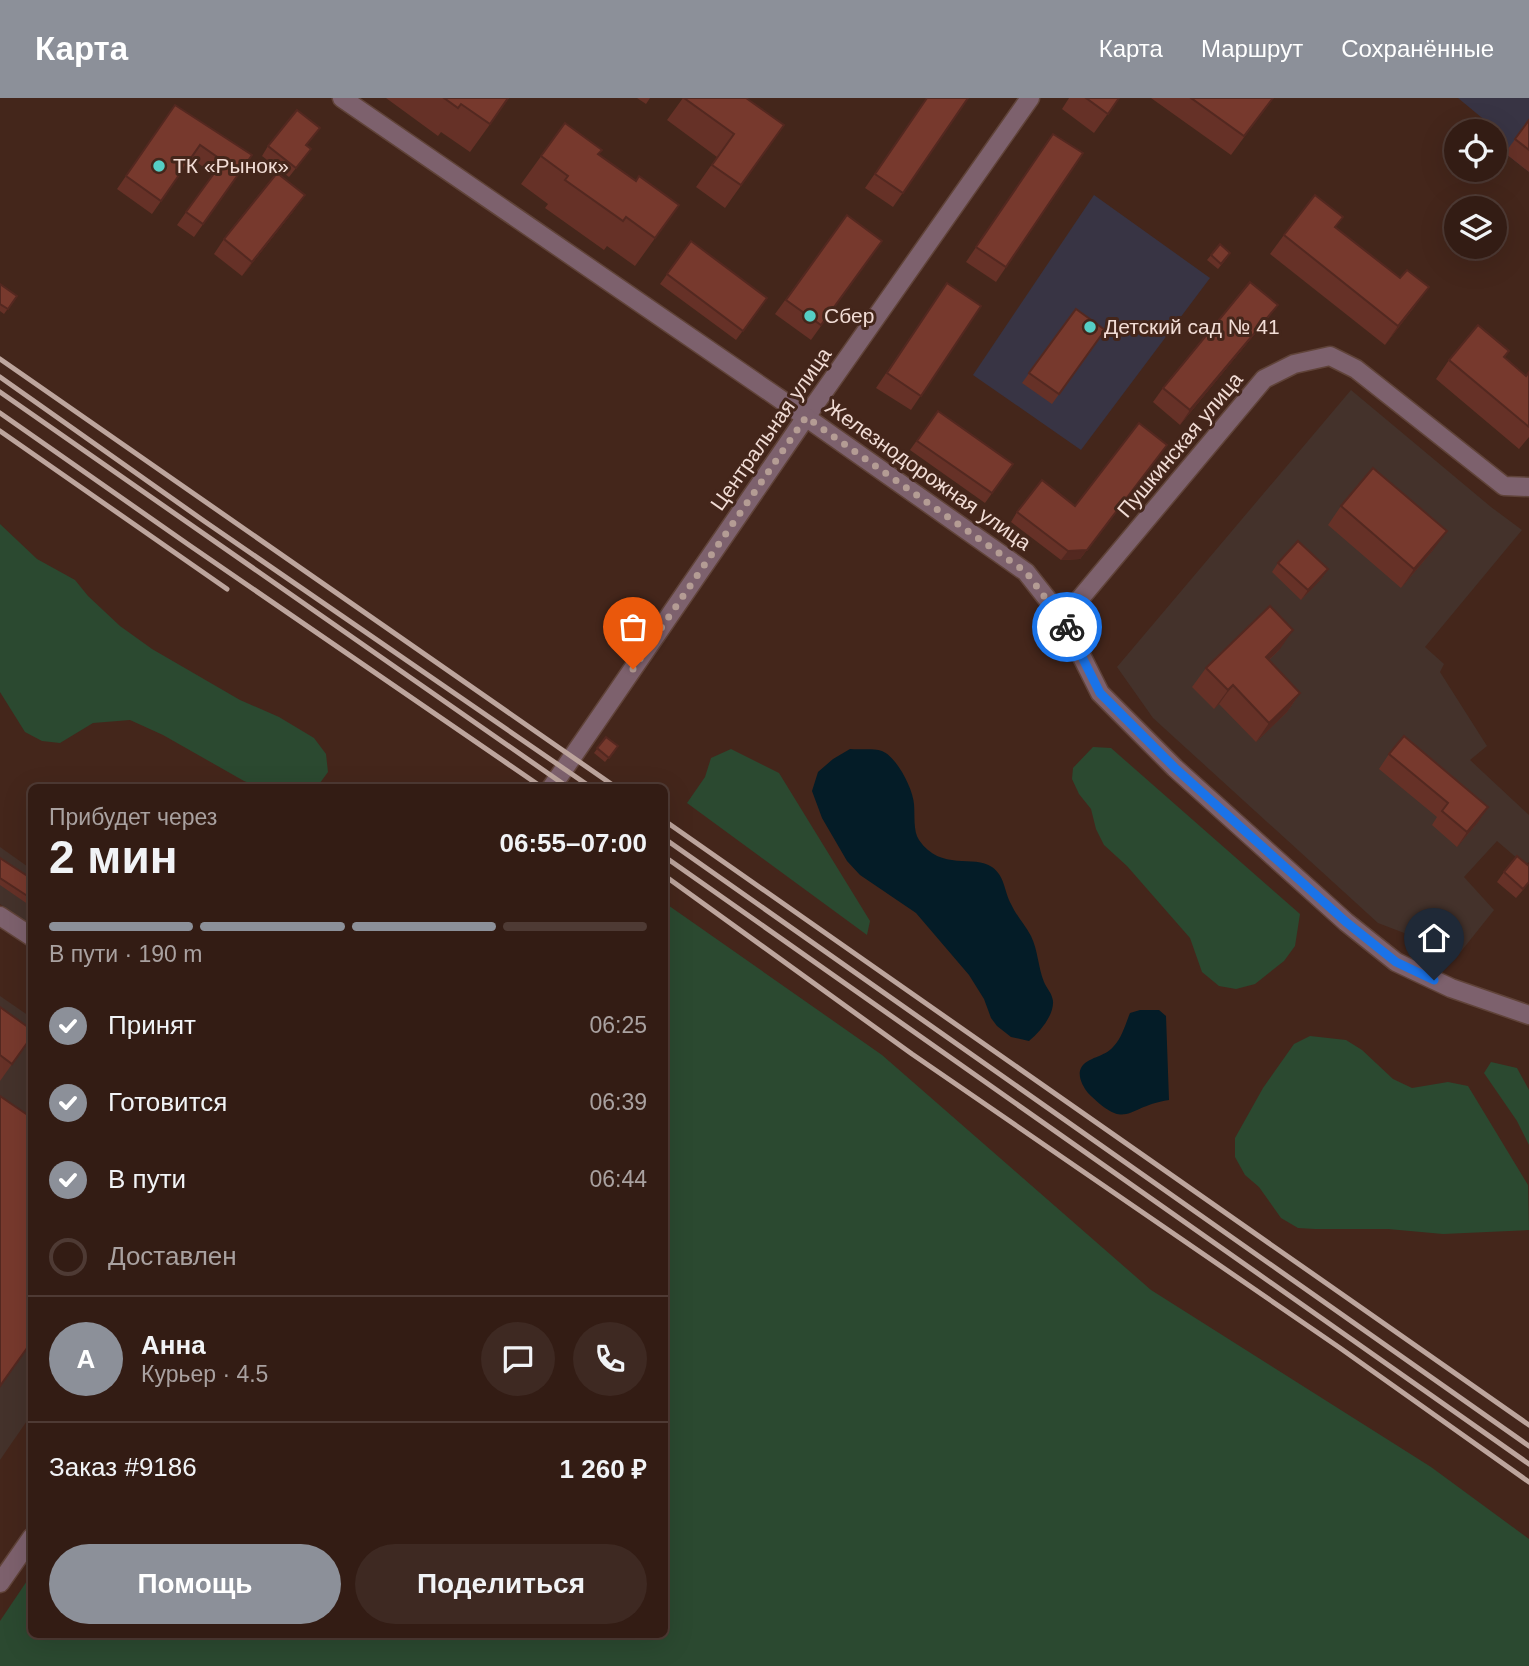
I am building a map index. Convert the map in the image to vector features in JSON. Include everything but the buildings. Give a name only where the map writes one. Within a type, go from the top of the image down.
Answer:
[{"type":"street","name":"Железнодорожная улица","points":[[342,98],[1026,572],[1063,620],[1100,693],[1175,768],[1346,922],[1396,962],[1451,988],[1529,1015]]},
{"type":"street","name":"Центральная улица","points":[[554,784],[1030,98]]},
{"type":"street","name":"Пушкинская улица","points":[[1063,620],[1264,379],[1294,365],[1330,356],[1356,369],[1504,486],[1529,487]]},
{"type":"street","points":[[0,916],[28,934]]},
{"type":"street","points":[[0,1583],[28,1543]]},
{"type":"shaded area","points":[[1458,98],[1529,98],[1529,172],[1507,155],[1507,119],[1483,119]]},
{"type":"shaded area","name":"Детский сад № 41","points":[[1094,195],[1210,278],[1081,450],[973,375]]},
{"type":"shaded area","points":[[1351,390],[1522,530],[1425,647],[1444,664],[1440,672],[1487,746],[1470,760],[1529,815],[1529,862],[1525,865],[1497,841],[1464,877],[1494,910],[1459,954],[1378,923],[1153,718],[1117,667]]},
{"type":"shaded area","points":[[0,847],[28,867],[28,924],[0,904]]},
{"type":"shaded area","points":[[0,996],[28,1015],[28,1419],[0,1460]]},
{"type":"green space","points":[[0,524],[37,559],[75,580],[120,626],[152,649],[240,700],[279,717],[314,738],[326,754],[328,772],[319,784],[252,784],[130,720],[93,723],[60,743],[42,741],[25,732],[0,692]]},
{"type":"green space","points":[[1093,747],[1111,748],[1300,914],[1295,946],[1284,961],[1255,984],[1236,989],[1219,986],[1202,972],[1190,938],[1127,866],[1104,845],[1091,809],[1079,794],[1072,779],[1073,768]]},
{"type":"green space","points":[[731,749],[779,773],[870,921],[867,935],[687,803],[705,777],[711,758]]},
{"type":"green space","points":[[668,905],[882,1055],[1151,1290],[1431,1467],[1529,1539],[1529,1666],[0,1666],[0,1621],[28,1579],[28,1638],[668,1638]]},
{"type":"green space","points":[[1310,1036],[1346,1040],[1362,1050],[1393,1079],[1412,1088],[1448,1082],[1468,1086],[1528,1185],[1529,1230],[1443,1234],[1388,1229],[1315,1229],[1298,1228],[1281,1218],[1259,1187],[1245,1175],[1235,1157],[1235,1138],[1263,1088],[1294,1044]]},
{"type":"green space","points":[[1491,1062],[1517,1068],[1529,1090],[1529,1145],[1517,1121],[1484,1073]]},
{"type":"water","points":[[850,749],[882,751],[898,766],[913,798],[917,836],[928,850],[947,859],[985,863],[999,875],[1013,908],[1033,941],[1042,976],[1053,1001],[1046,1023],[1029,1041],[1011,1037],[997,1026],[969,975],[916,913],[860,875],[847,861],[822,818],[812,791],[818,772]]},
{"type":"water","points":[[1159,1010],[1166,1016],[1169,1100],[1127,1114],[1111,1112],[1084,1088],[1080,1071],[1087,1061],[1113,1047],[1130,1013]]},
{"type":"railway","points":[[0,359],[611,784]]},
{"type":"railway","points":[[0,377],[586,784]]},
{"type":"railway","points":[[0,392],[563,784]]},
{"type":"railway","points":[[0,413],[537,784]]},
{"type":"railway","points":[[0,431],[227,589]]},
{"type":"railway","points":[[668,823],[1529,1425]]},
{"type":"railway","points":[[668,841],[1529,1446]]},
{"type":"railway","points":[[668,859],[1529,1464]]},
{"type":"railway","points":[[668,878],[912,1054],[1340,1348],[1529,1482]]},
{"type":"way so far","points":[[633,669],[806,417],[1026,572],[1067,627]]},
{"type":"place","name":"ТК «Рынок»","points":[[159,166]]},
{"type":"place","name":"Сбер","points":[[810,316]]},
{"type":"place","name":"Детский сад № 41","points":[[1090,327]]},
{"type":"route","points":[[1067,627],[1100,693],[1175,768],[1346,922],[1396,962],[1434,980]]}]
